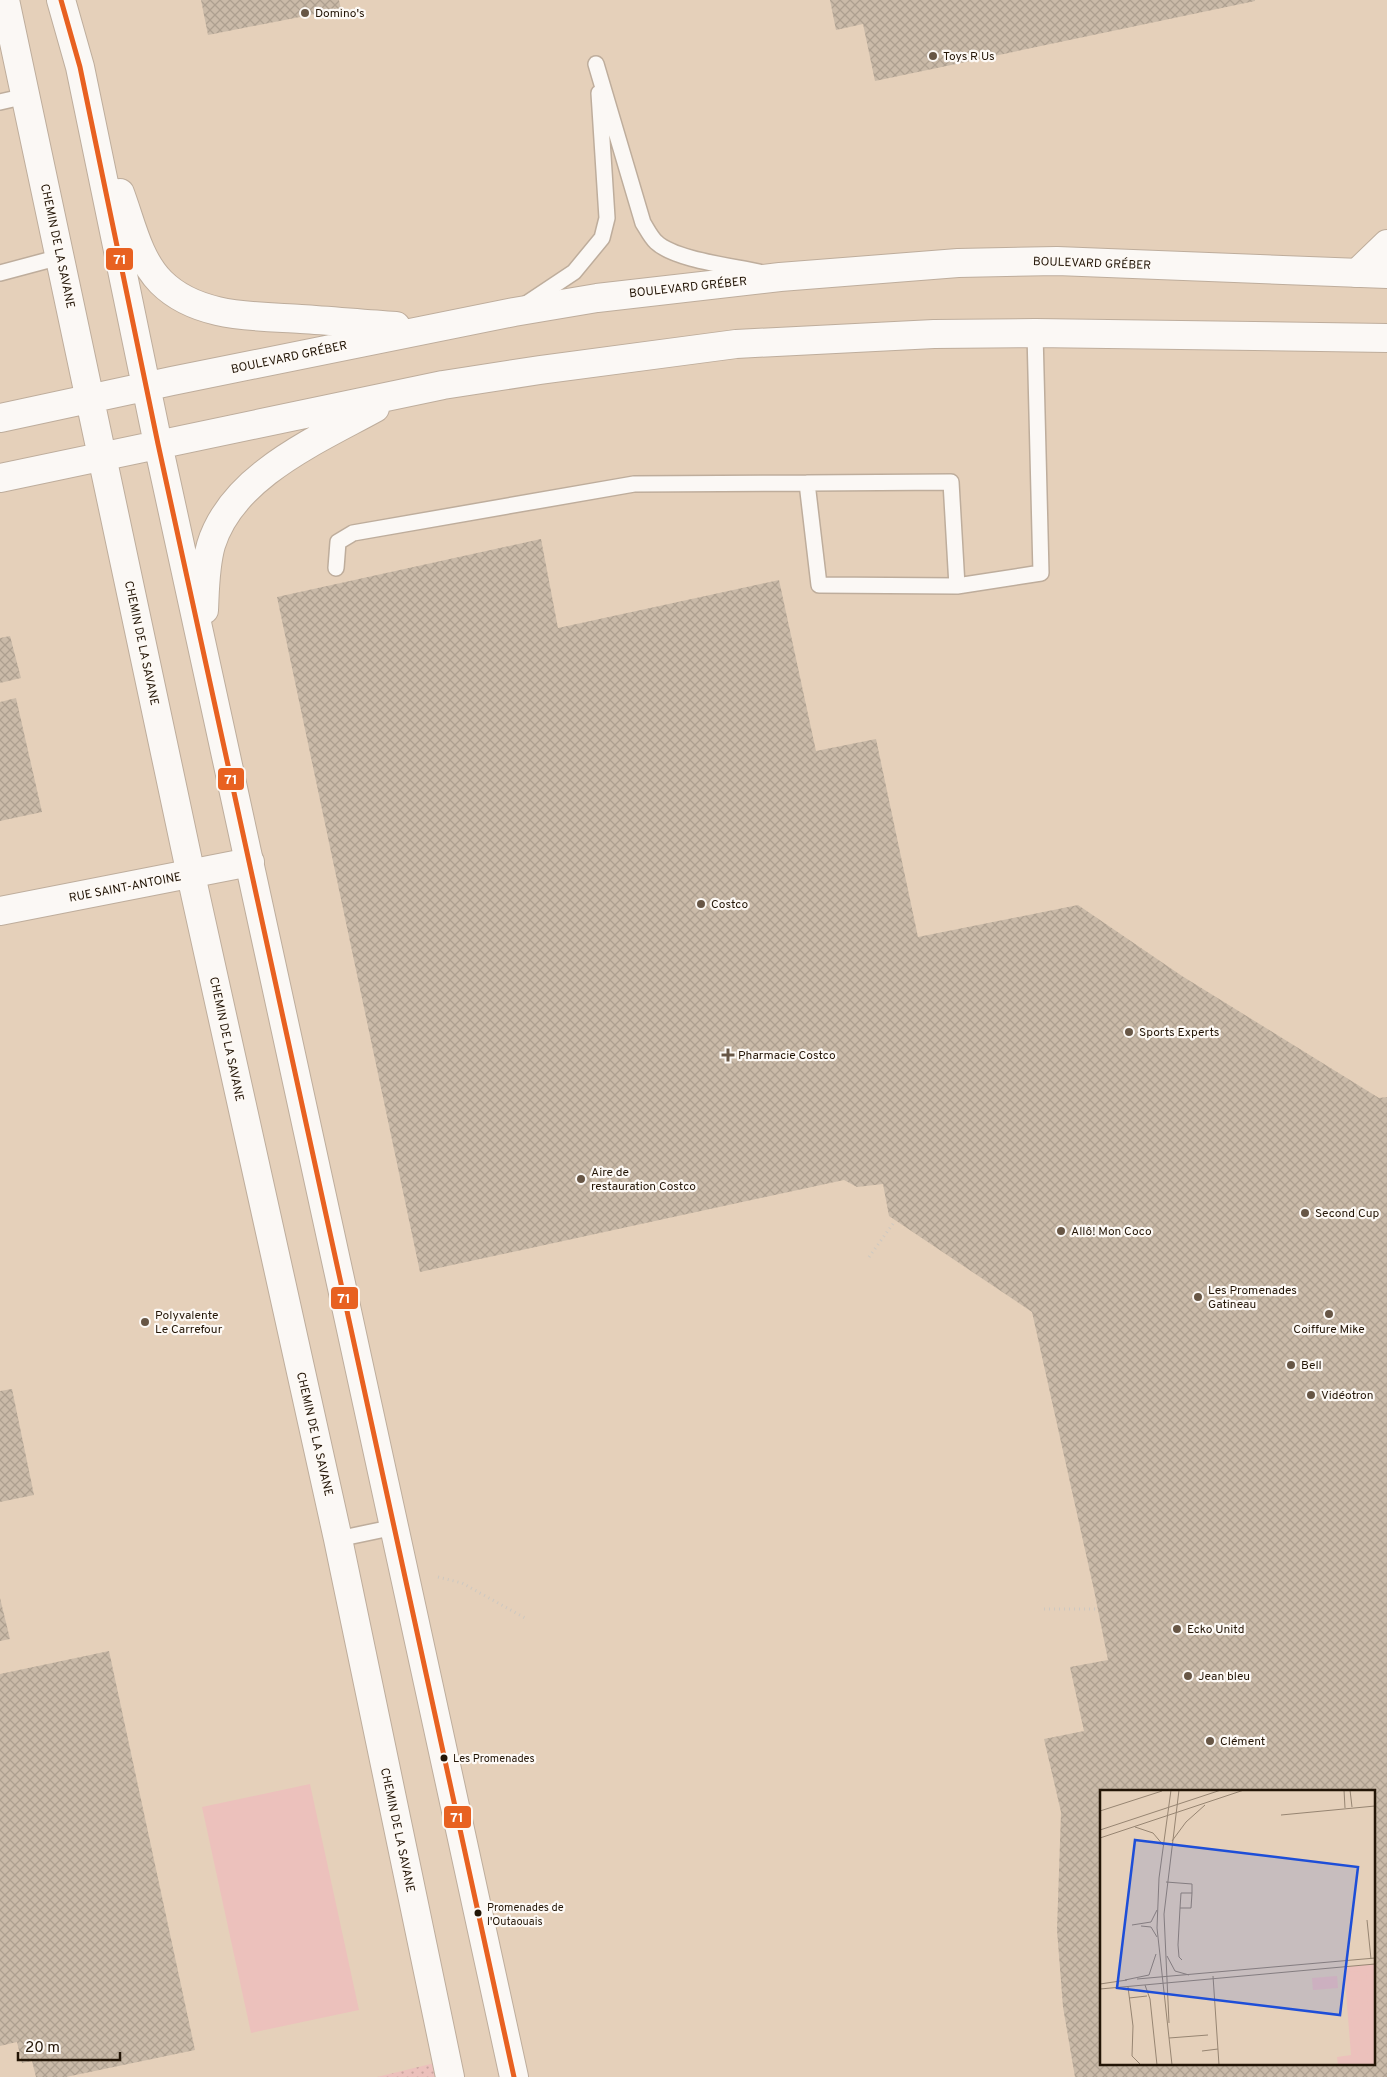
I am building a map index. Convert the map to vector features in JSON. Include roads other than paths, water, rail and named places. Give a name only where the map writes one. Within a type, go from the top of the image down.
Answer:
[{"type":"street","name":"CHEMIN DE LA SAVANE","points":[[5,0],[13,99],[60,257],[191,875],[338,1539],[450,2077]]},
{"type":"street","points":[[61,0],[116,185],[145,261],[161,282],[182,298],[207,308],[241,315],[430,328]]},
{"type":"street","points":[[80,67],[158,444],[514,2077]]},
{"type":"street","points":[[1357,274],[1387,244]]},
{"type":"street","name":"BOULEVARD GRÉBER","points":[[0,418],[146,386],[514,312],[597,298],[780,277],[958,263],[1057,260],[1387,274]]},
{"type":"street","points":[[0,478],[443,385],[736,344],[934,334],[1035,333],[1387,338]]},
{"type":"street","points":[[202,646],[211,545],[226,514],[243,492],[292,454],[398,394]]},
{"type":"street","name":"RUE SAINT-ANTOINE","points":[[0,911],[250,862]]},
{"type":"lane","points":[[514,312],[574,272],[602,238],[607,218],[596,64],[643,223],[649,234],[657,243],[677,254],[780,277]]},
{"type":"lane","points":[[0,273],[60,257]]},
{"type":"lane","points":[[806,483],[819,585],[957,586],[1041,573],[1035,333]]},
{"type":"lane","points":[[336,568],[338,542],[353,533],[634,484],[951,482],[957,586]]},
{"type":"lane","points":[[338,1539],[395,1527]]},
{"type":"place","name":"Domino's","points":[[305,13]]},
{"type":"place","name":"Toys R Us","points":[[933,56]]},
{"type":"place","name":"Costco","points":[[701,904]]},
{"type":"place","name":"Sports Experts","points":[[1129,1032]]},
{"type":"place","name":"Pharmacie Costco","points":[[728,1055]]},
{"type":"place","name":"Aire de restauration Costco","points":[[581,1179]]},
{"type":"place","name":"Second Cup","points":[[1305,1213]]},
{"type":"place","name":"Allô! Mon Coco","points":[[1061,1231]]},
{"type":"place","name":"Les Promenades Gatineau","points":[[1198,1297]]},
{"type":"place","name":"Coiffure Mike","points":[[1329,1314]]},
{"type":"place","name":"Polyvalente Le Carrefour","points":[[145,1322]]},
{"type":"place","name":"Bell","points":[[1291,1365]]},
{"type":"place","name":"Vidéotron","points":[[1311,1395]]},
{"type":"place","name":"Ecko Unitd","points":[[1177,1629]]},
{"type":"place","name":"Jean bleu","points":[[1188,1676]]},
{"type":"place","name":"Clément","points":[[1210,1741]]},
{"type":"place","name":"Les Promenades","points":[[444,1758]]},
{"type":"place","name":"Promenades de l'Outaouais","points":[[478,1913]]}]
